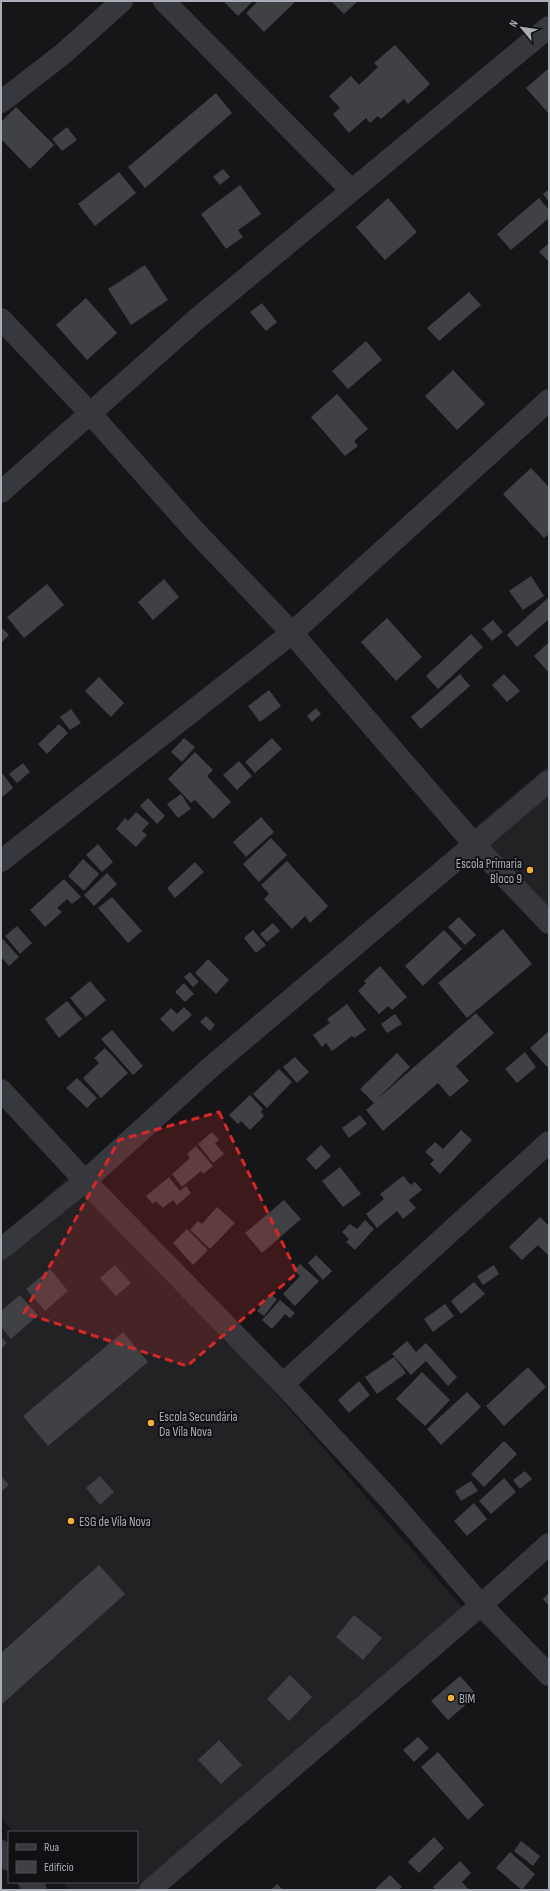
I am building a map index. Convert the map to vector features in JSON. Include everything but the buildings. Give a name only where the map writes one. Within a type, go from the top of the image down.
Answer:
[{"type":"street","points":[[1,102],[64,53],[122,1]]},
{"type":"street","points":[[164,1],[351,190]]},
{"type":"street","points":[[1,492],[198,318],[549,27]]},
{"type":"street","points":[[1,319],[90,413],[194,530],[292,633],[474,844],[549,923]]},
{"type":"street","points":[[1,861],[292,633],[549,400]]},
{"type":"street","points":[[1,1249],[85,1181],[211,1067],[549,781]]},
{"type":"street","points":[[1,1090],[85,1181],[283,1384],[391,1502],[481,1605],[549,1675]]},
{"type":"street","points":[[283,1384],[549,1142]]},
{"type":"street","points":[[150,1890],[481,1605],[549,1544]]},
{"type":"street","points":[[1,1851],[8,1859]]},
{"type":"highlighted area","points":[[219,1112],[297,1273],[187,1366],[24,1313],[119,1140]]},
{"type":"shaded area","name":"Escola Primaria Bloco 9","points":[[549,765],[549,909],[472,830]]},
{"type":"shaded area","name":"Escola Secundária Da Vila Nova","points":[[79,1168],[462,1607],[148,1890],[69,1890],[62,1883],[138,1883],[138,1831],[13,1831],[1,1818],[1,1238]]},
{"type":"place","name":"Escola Primaria Bloco 9","points":[[530,870]]},
{"type":"place","name":"Escola Secundária Da Vila Nova","points":[[151,1423]]},
{"type":"place","name":"ESG de Vila Nova","points":[[71,1521]]},
{"type":"place","name":"BIM","points":[[451,1698]]}]
